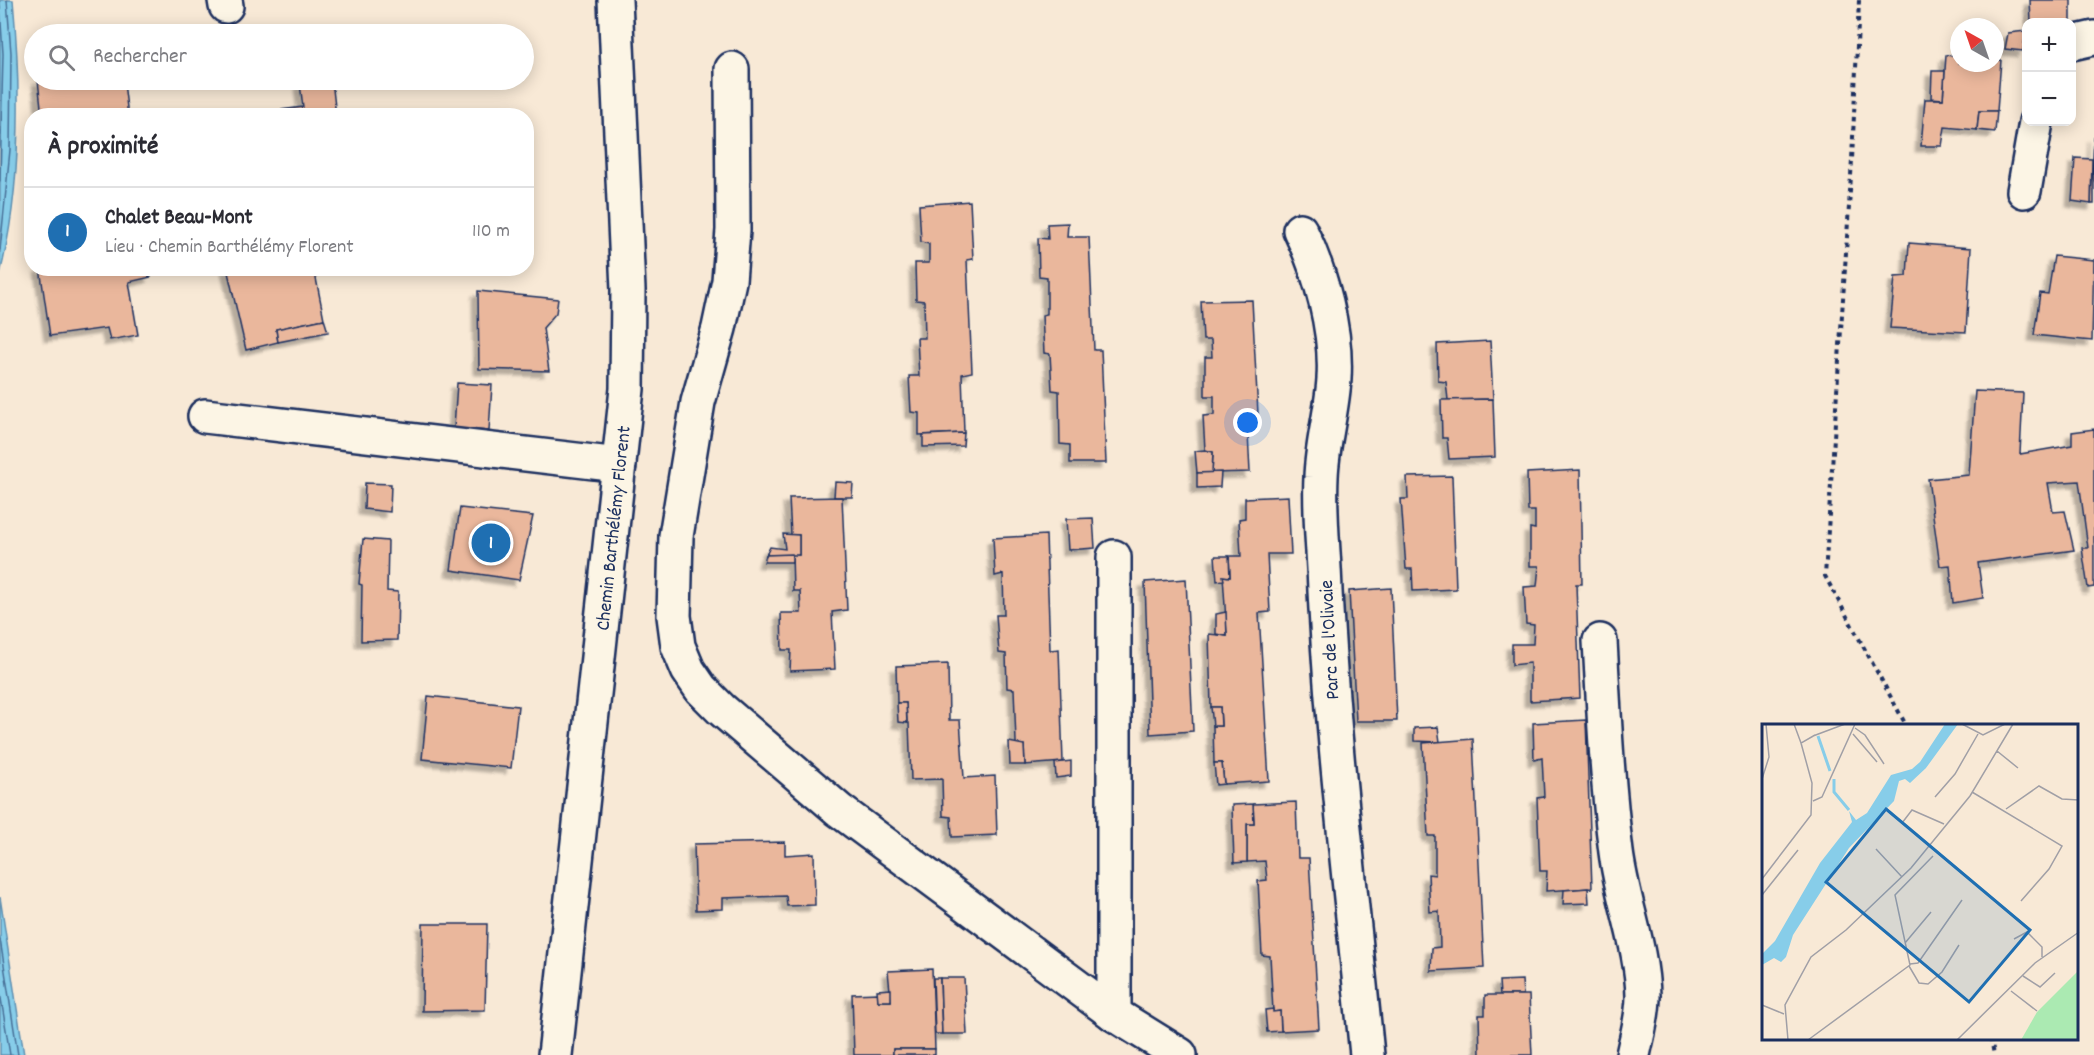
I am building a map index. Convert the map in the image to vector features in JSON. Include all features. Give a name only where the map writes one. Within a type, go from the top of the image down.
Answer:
[{"type":"street","name":"Chemin Barthélémy Florent","points":[[555,1055],[627,389],[629,327],[615,0]]},
{"type":"street","points":[[2076,42],[2094,39]]},
{"type":"street","points":[[732,69],[733,208],[729,281],[719,328],[698,402],[676,536],[673,582],[678,646],[688,670],[701,689],[839,810],[1114,1014],[1180,1055]]},
{"type":"street","points":[[2024,191],[2035,126]]},
{"type":"street","name":"Parc de l'Olivaie","points":[[1300,230],[1320,282],[1327,312],[1335,376],[1321,479],[1330,694],[1367,1055]]},
{"type":"street","points":[[205,416],[619,465]]},
{"type":"street","points":[[1114,557],[1114,1014]]},
{"type":"street","points":[[1600,641],[1611,812],[1621,890],[1640,965],[1643,996],[1642,1018],[1634,1055]]},
{"type":"path","points":[[1859,0],[1852,160],[1825,576],[1905,724]]},
{"type":"path","points":[[1990,1040],[1994,1055]]},
{"type":"water","points":[[0,0],[13,0],[18,138],[12,207],[0,274]]},
{"type":"water","points":[[0,897],[24,1055],[0,1055]]},
{"type":"building","points":[[2030,0],[2071,0],[2071,18],[2031,18]]},
{"type":"building","points":[[2022,31],[2022,51],[2005,49],[2008,33]]},
{"type":"building","points":[[1946,55],[1950,56],[1950,72],[2000,72],[1997,111],[1979,111],[1977,130],[1945,127],[1942,146],[1921,146],[1925,99],[1943,99]]},
{"type":"building","points":[[1932,71],[1945,71],[1943,99],[1931,98]]},
{"type":"building","points":[[39,90],[125,90],[127,108],[41,108]]},
{"type":"building","points":[[301,90],[333,90],[335,108],[296,108],[303,107]]},
{"type":"building","points":[[1979,111],[1997,111],[1995,132],[1977,130]]},
{"type":"building","points":[[2094,136],[2094,204],[2091,204]]},
{"type":"building","points":[[2075,158],[2092,159],[2091,204],[2072,201]]},
{"type":"building","points":[[970,201],[973,259],[967,260],[972,372],[962,374],[964,433],[919,435],[919,413],[911,412],[909,376],[919,376],[917,338],[925,338],[924,301],[916,300],[915,263],[929,263],[929,244],[921,242],[919,205]]},
{"type":"building","points":[[1068,223],[1067,237],[1089,237],[1094,350],[1101,350],[1106,463],[1070,463],[1070,445],[1060,444],[1059,391],[1052,390],[1050,354],[1044,353],[1042,315],[1047,314],[1047,277],[1039,276],[1038,238],[1048,239],[1047,224]]},
{"type":"building","points":[[1909,243],[1971,248],[1966,332],[1890,328],[1895,277],[1907,276]]},
{"type":"building","points":[[2054,256],[2094,260],[2092,341],[2034,335],[2040,293],[2048,294]]},
{"type":"building","points":[[41,276],[151,276],[129,282],[138,335],[110,340],[107,328],[50,336]]},
{"type":"building","points":[[229,276],[316,276],[324,319],[276,329],[278,342],[246,350]]},
{"type":"building","points":[[478,291],[558,299],[556,313],[543,328],[549,371],[479,369]]},
{"type":"building","points":[[1252,300],[1258,414],[1247,414],[1250,472],[1212,473],[1213,452],[1205,450],[1203,416],[1214,415],[1214,396],[1205,396],[1205,357],[1212,357],[1211,340],[1203,340],[1201,301]]},
{"type":"building","points":[[324,319],[328,332],[278,342],[276,329]]},
{"type":"building","points":[[1490,341],[1493,399],[1448,400],[1446,382],[1438,381],[1437,344]]},
{"type":"building","points":[[457,383],[492,385],[489,431],[454,428]]},
{"type":"building","points":[[1975,391],[2023,393],[2020,454],[2072,445],[2072,432],[2094,429],[2094,587],[2088,588],[2082,548],[2088,548],[2079,481],[2048,483],[2053,512],[2065,511],[2074,550],[1978,563],[1983,598],[1953,603],[1950,565],[1940,566],[1928,479],[1969,475]]},
{"type":"building","points":[[1493,399],[1495,457],[1449,459],[1447,438],[1442,438],[1441,400]]},
{"type":"building","points":[[964,433],[963,446],[923,447],[923,435]]},
{"type":"building","points":[[1195,451],[1213,452],[1212,473],[1197,473]]},
{"type":"building","points":[[1580,470],[1582,584],[1576,584],[1580,698],[1530,701],[1530,663],[1512,665],[1512,644],[1533,644],[1534,625],[1526,624],[1524,587],[1537,586],[1539,566],[1530,566],[1530,528],[1535,529],[1535,511],[1528,511],[1527,473]]},
{"type":"building","points":[[1221,472],[1220,487],[1197,488],[1197,473]]},
{"type":"building","points":[[1452,476],[1456,589],[1413,591],[1412,569],[1406,569],[1401,499],[1408,499],[1407,477]]},
{"type":"building","points":[[835,482],[853,483],[852,497],[834,497]]},
{"type":"building","points":[[365,483],[391,484],[390,512],[364,509]]},
{"type":"building","points":[[1288,496],[1291,554],[1267,554],[1270,612],[1259,613],[1269,781],[1224,784],[1222,763],[1214,763],[1213,726],[1221,726],[1220,707],[1211,707],[1209,634],[1227,636],[1223,576],[1230,577],[1229,556],[1241,556],[1239,519],[1245,518],[1245,498]]},
{"type":"building","points":[[842,497],[847,610],[832,612],[835,669],[790,671],[791,650],[782,650],[781,613],[801,613],[800,591],[793,591],[792,554],[799,555],[799,535],[791,535],[789,498]]},
{"type":"building","points":[[460,508],[533,516],[519,580],[451,570]]},
{"type":"building","points":[[1093,518],[1095,548],[1068,550],[1066,519]]},
{"type":"building","points":[[783,534],[799,535],[799,555],[766,555],[770,547],[785,549]]},
{"type":"building","points":[[1046,535],[1050,650],[1059,649],[1063,762],[1025,765],[1024,745],[1016,746],[1014,689],[1007,688],[1006,654],[999,653],[996,615],[1004,615],[1003,574],[995,576],[993,538]]},
{"type":"building","points":[[363,539],[388,541],[387,591],[398,592],[397,640],[361,641],[362,585],[359,584]]},
{"type":"building","points":[[792,554],[792,562],[764,562],[766,555]]},
{"type":"building","points":[[1215,556],[1229,556],[1230,577],[1223,576],[1224,580],[1217,581]]},
{"type":"building","points":[[1186,579],[1193,731],[1150,734],[1145,582]]},
{"type":"building","points":[[1391,588],[1397,721],[1356,721],[1349,591]]},
{"type":"building","points":[[1226,612],[1227,636],[1216,634],[1216,614]]},
{"type":"building","points":[[948,664],[949,720],[960,720],[964,778],[995,776],[997,835],[952,837],[951,817],[943,816],[942,779],[911,780],[909,723],[907,723],[906,703],[897,703],[896,666]]},
{"type":"building","points":[[428,696],[518,706],[511,768],[422,759]]},
{"type":"building","points":[[897,703],[906,703],[907,723],[898,722]]},
{"type":"building","points":[[1211,707],[1220,707],[1221,726],[1213,726]]},
{"type":"building","points":[[1586,720],[1592,888],[1546,891],[1547,871],[1540,871],[1537,798],[1544,797],[1542,758],[1534,760],[1533,723]]},
{"type":"building","points":[[1438,727],[1440,742],[1414,741],[1414,728]]},
{"type":"building","points":[[1473,739],[1484,968],[1431,971],[1432,948],[1440,947],[1439,911],[1430,912],[1428,874],[1435,875],[1435,836],[1428,836],[1423,743]]},
{"type":"building","points":[[1009,742],[1024,745],[1025,765],[1010,765]]},
{"type":"building","points":[[1071,761],[1071,776],[1056,778],[1055,763]]},
{"type":"building","points":[[1214,763],[1222,763],[1224,784],[1216,785]]},
{"type":"building","points":[[1296,802],[1298,858],[1309,858],[1319,1029],[1281,1031],[1280,1011],[1273,1012],[1270,956],[1262,955],[1258,881],[1267,880],[1265,861],[1247,862],[1247,824],[1254,824],[1253,804]]},
{"type":"building","points":[[1253,804],[1254,824],[1247,824],[1247,862],[1234,863],[1232,805]]},
{"type":"building","points":[[785,842],[785,855],[814,853],[815,905],[787,906],[786,896],[723,898],[723,909],[696,910],[694,844]]},
{"type":"building","points":[[1588,888],[1589,903],[1563,904],[1564,890]]},
{"type":"building","points":[[423,924],[487,924],[485,1010],[422,1011]]},
{"type":"building","points":[[932,969],[935,1049],[893,1049],[893,1055],[854,1055],[852,994],[878,993],[878,1001],[891,1001],[888,971]]},
{"type":"building","points":[[933,978],[940,978],[942,1034],[935,1034]]},
{"type":"building","points":[[940,978],[964,978],[967,1034],[942,1034]]},
{"type":"building","points":[[1522,980],[1523,995],[1500,995],[1499,981]]},
{"type":"building","points":[[891,989],[891,1001],[878,1001],[877,990]]},
{"type":"building","points":[[1485,995],[1529,995],[1532,1055],[1480,1055],[1479,1015],[1485,1015]]},
{"type":"building","points":[[1273,1009],[1273,1012],[1280,1011],[1281,1031],[1267,1032],[1265,1010]]},
{"type":"building","points":[[893,1049],[935,1049],[935,1055],[893,1055]]},
{"type":"place","name":"Chalet Beau-Mont","points":[[491,543]]}]
